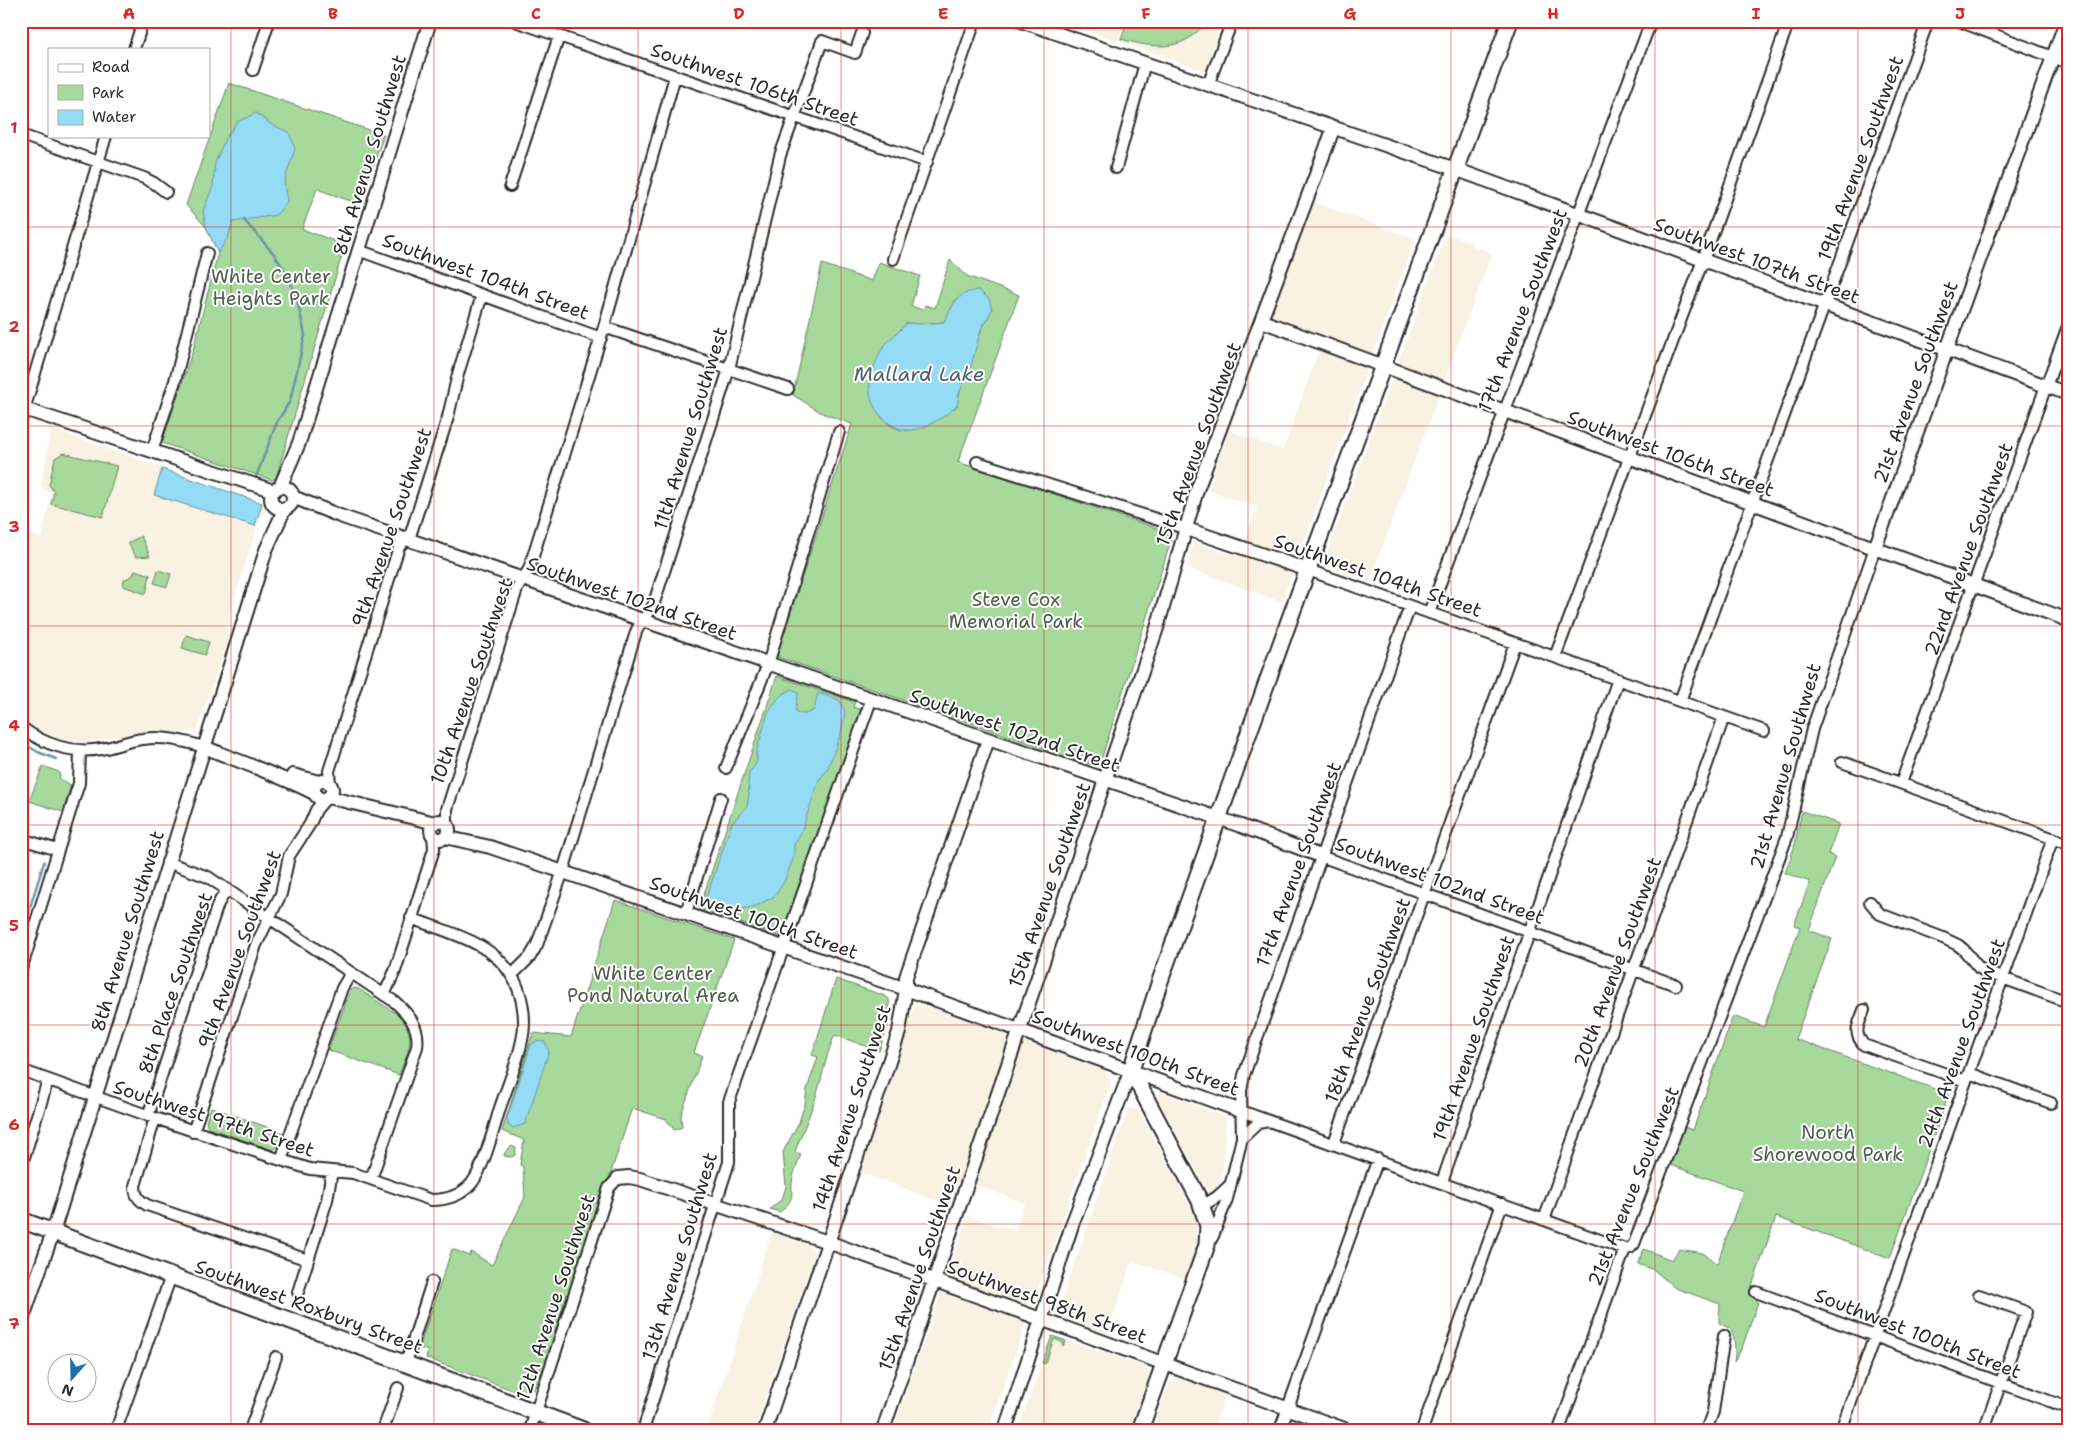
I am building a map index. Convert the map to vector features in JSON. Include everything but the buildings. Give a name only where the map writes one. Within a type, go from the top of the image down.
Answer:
[{"type":"main road","points":[[1131,1070],[1157,990],[1218,819],[1510,21]]},
{"type":"main road","name":"17th Avenue Southwest","points":[[1131,1070],[1202,1206],[1208,1226],[1207,1245],[1140,1430]]},
{"type":"main road","name":"Southwest Roxbury Street","points":[[21,1220],[583,1430]]},
{"type":"street","points":[[134,48],[143,21]]},
{"type":"street","points":[[253,70],[269,21]]},
{"type":"street","name":"8th Avenue Southwest","points":[[21,1323],[54,1232],[167,862],[430,21]]},
{"type":"street","name":"Southwest 106th Street","points":[[515,21],[927,162]]},
{"type":"street","points":[[893,259],[974,21]]},
{"type":"street","name":"Southwest 107th Street","points":[[1021,21],[1455,169],[2068,394]]},
{"type":"street","points":[[1208,85],[1232,21]]},
{"type":"street","name":"17th Avenue Southwest","points":[[1429,612],[1651,21]]},
{"type":"street","points":[[1554,657],[1703,260],[1789,21]]},
{"type":"street","name":"19th Avenue Southwest","points":[[1680,701],[1928,21]]},
{"type":"street","points":[[1959,21],[2068,63]]},
{"type":"street","name":"21st Avenue Southwest","points":[[1559,1430],[1625,1249],[1630,1248],[1634,1244],[1787,837],[1812,728],[1946,349],[2066,21]]},
{"type":"street","name":"11th Avenue Southwest","points":[[512,975],[530,957],[537,945],[563,871],[640,621],[649,613],[653,606],[728,369],[780,156],[796,117],[822,41],[854,53],[862,34]]},
{"type":"street","points":[[510,186],[559,36]]},
{"type":"street","points":[[1116,168],[1144,63]]},
{"type":"street","name":"10th Avenue Southwest","points":[[440,830],[514,598],[529,569],[601,338],[675,76]]},
{"type":"street","name":"15th Avenue Southwest","points":[[883,1430],[985,1134],[1018,1029],[1157,628],[1196,490],[1262,321],[1334,127]]},
{"type":"street","points":[[21,135],[144,178],[166,192]]},
{"type":"street","points":[[22,412],[105,138]]},
{"type":"street","name":"Southwest 104th Street","points":[[358,250],[601,338]]},
{"type":"street","points":[[152,451],[175,381],[207,253]]},
{"type":"street","name":"9th Avenue Southwest","points":[[193,1132],[256,945],[281,894],[290,856],[310,824],[323,790],[398,547],[410,532],[448,416],[458,374],[482,295]]},
{"type":"street","name":"Southwest 106th Street","points":[[1262,321],[2068,620]]},
{"type":"street","name":"22nd Avenue Southwest","points":[[1901,783],[2068,326]]},
{"type":"street","name":"Southwest 104th Street","points":[[604,328],[788,389]]},
{"type":"street","name":"Southwest 102nd Street","points":[[22,412],[152,451],[282,498],[405,538],[640,621],[1218,819],[1676,985]]},
{"type":"street","points":[[726,768],[768,664],[839,432]]},
{"type":"street","name":"Southwest 104th Street","points":[[978,462],[1308,570],[1764,731]]},
{"type":"street","name":"17th Avenue Southwest","points":[[1207,1245],[1213,1236],[1223,1211],[1242,1138],[1241,1091],[1244,1075],[1323,857],[1410,606]]},
{"type":"street","name":"18th Avenue Southwest","points":[[1334,1143],[1423,893],[1516,643]]},
{"type":"street","name":"19th Avenue Southwest","points":[[1442,1182],[1618,679]]},
{"type":"street","name":"13th Avenue Southwest","points":[[645,1424],[730,1155],[729,1102],[871,700]]},
{"type":"street","name":"20th Avenue Southwest","points":[[1544,1220],[1724,717]]},
{"type":"street","name":"Southwest 100th Street","points":[[21,727],[54,746],[80,751],[103,749],[134,740],[159,738],[174,739],[204,747],[323,790],[360,799],[383,810],[440,830],[906,989],[1625,1249]]},
{"type":"street","name":"14th Avenue Southwest","points":[[765,1430],[898,1032],[906,989],[906,977],[988,740]]},
{"type":"street","points":[[21,970],[79,783],[80,751]]},
{"type":"street","points":[[1842,762],[2068,844]]},
{"type":"street","points":[[686,913],[721,798]]},
{"type":"street","points":[[384,995],[395,971],[440,830]]},
{"type":"street","name":"24th Avenue Southwest","points":[[1841,1430],[2052,838]]},
{"type":"street","points":[[21,839],[58,850]]},
{"type":"street","points":[[167,862],[197,872],[227,889],[395,1002],[412,1019],[418,1037],[417,1047],[371,1179]]},
{"type":"street","name":"8th Place Southwest","points":[[227,889],[218,904],[152,1117],[135,1186],[136,1194],[147,1205],[308,1260]]},
{"type":"street","points":[[1870,902],[1880,914],[1958,945],[1979,968],[2068,1002]]},
{"type":"street","points":[[411,918],[471,941],[486,950],[512,975]]},
{"type":"street","points":[[281,1160],[342,988],[351,973]]},
{"type":"street","name":"Southwest 97th Street","points":[[21,1070],[193,1132],[310,1169],[353,1173],[431,1200],[441,1200],[455,1196],[467,1188],[476,1176],[519,1051],[523,1035],[523,1011],[512,975]]},
{"type":"street","points":[[1864,1010],[1856,1032],[1858,1039],[1864,1045],[2051,1104]]},
{"type":"street","points":[[1004,1430],[1036,1341],[1035,1336],[1073,1222],[1131,1070]]},
{"type":"street","points":[[21,1167],[48,1080]]},
{"type":"street","points":[[1242,1138],[1258,1123],[1270,1121]]},
{"type":"street","points":[[1280,1430],[1378,1159]]},
{"type":"street","points":[[298,1292],[327,1200],[332,1171]]},
{"type":"street","name":"Southwest 98th Street","points":[[618,1178],[640,1179],[828,1242],[1347,1430]]},
{"type":"street","name":"12th Avenue Southwest","points":[[530,1430],[610,1188],[618,1178]]},
{"type":"street","points":[[1202,1206],[1217,1197],[1229,1186]]},
{"type":"street","points":[[1422,1430],[1502,1204]]},
{"type":"street","points":[[116,1430],[171,1276]]},
{"type":"street","points":[[406,1363],[432,1282]]},
{"type":"street","name":"Southwest 100th Street","points":[[1756,1292],[2068,1408]]},
{"type":"street","points":[[1979,1295],[2026,1312],[1984,1430]]},
{"type":"street","points":[[999,1430],[1031,1339],[1035,1336]]},
{"type":"street","points":[[1706,1430],[1713,1412],[1724,1336]]},
{"type":"street","points":[[250,1430],[276,1357]]},
{"type":"street","points":[[383,1430],[398,1388]]},
{"type":"shaded area","points":[[1061,21],[1222,21],[1205,71]]},
{"type":"shaded area","points":[[1313,202],[1415,239],[1282,601],[1188,568],[1193,542],[1239,557],[1257,507],[1208,490],[1229,431],[1283,450],[1323,339],[1270,320]]},
{"type":"shaded area","points":[[1446,234],[1473,243],[1473,246],[1492,253],[1369,582],[1325,566],[1324,562]]},
{"type":"shaded area","points":[[51,429],[269,505],[268,509],[260,517],[226,626],[229,637],[197,730],[181,733],[153,730],[81,743],[56,738],[32,727],[21,717],[21,532],[42,538],[51,495],[41,486]]},
{"type":"shaded area","points":[[920,1004],[1106,1071],[1111,1082],[988,1430],[893,1430],[968,1216],[1015,1231],[1025,1203],[959,1179],[949,1205],[857,1171],[914,1008]]},
{"type":"shaded area","points":[[1162,1092],[1226,1117],[1223,1169],[1214,1194],[1209,1194],[1157,1096]]},
{"type":"shaded area","points":[[1129,1108],[1138,1110],[1194,1211],[1198,1242],[1185,1279],[1132,1261],[1107,1334],[1061,1317],[1059,1308]]},
{"type":"shaded area","points":[[772,1232],[812,1247],[815,1253],[754,1430],[707,1430]]},
{"type":"shaded area","points":[[1052,1335],[1145,1367],[1149,1374],[1129,1430],[1018,1430]]},
{"type":"shaded area","points":[[1180,1377],[1226,1394],[1213,1430],[1152,1430],[1169,1383]]},
{"type":"green space","points":[[1127,21],[1210,21],[1188,39],[1180,43],[1154,46],[1121,39]]},
{"type":"green space","name":"White Center Heights Park","points":[[229,83],[384,135],[359,204],[317,189],[302,229],[345,245],[276,478],[272,480],[162,443],[193,350],[218,253],[206,227],[186,205]]},
{"type":"green space","name":"Steve Cox Memorial Park","points":[[950,260],[967,276],[1019,295],[958,462],[1165,531],[1171,541],[1101,760],[1097,764],[1090,764],[778,657],[778,651],[852,424],[822,413],[793,395],[822,264],[872,281],[879,262],[920,276],[911,306],[923,310],[925,305],[935,308]],"holes":[[[956,299],[988,319],[978,337],[969,361],[961,385],[957,406],[928,424],[908,430],[898,429],[889,424],[880,415],[871,398],[871,381],[907,323],[944,322]]]},
{"type":"green space","points":[[63,453],[117,466],[103,517],[51,504],[54,492],[49,485],[55,458]]},
{"type":"green space","points":[[141,536],[150,556],[136,557],[128,543]]},
{"type":"green space","points":[[135,570],[150,575],[146,594],[123,586],[124,580],[133,575]]},
{"type":"green space","points":[[158,570],[171,574],[167,587],[154,583]]},
{"type":"green space","points":[[186,635],[209,642],[205,655],[182,648]]},
{"type":"green space","name":"White Center Pond Natural Area","points":[[777,676],[855,702],[853,707],[862,710],[782,937],[699,909]]},
{"type":"green space","points":[[43,766],[59,772],[60,779],[71,785],[63,812],[29,801]]},
{"type":"green space","name":"North Shorewood Park","points":[[1802,811],[1839,824],[1828,854],[1835,857],[1809,930],[1832,939],[1795,1039],[1949,1094],[1890,1258],[1776,1217],[1750,1292],[1758,1302],[1742,1348],[1734,1362],[1735,1346],[1731,1329],[1719,1323],[1720,1304],[1675,1288],[1654,1270],[1638,1264],[1644,1249],[1672,1260],[1679,1249],[1703,1253],[1717,1264],[1743,1191],[1668,1164],[1681,1126],[1693,1130],[1733,1016],[1764,1027],[1800,927],[1794,925],[1810,882],[1785,873],[1794,848]]},
{"type":"green space","name":"White Center Pond Natural Area","points":[[615,900],[734,940],[694,1053],[702,1056],[681,1115],[682,1127],[674,1130],[666,1119],[632,1108],[556,1341],[534,1390],[526,1387],[523,1394],[426,1358],[428,1351],[419,1348],[452,1249],[470,1256],[471,1252],[492,1265],[525,1197],[523,1167],[520,1165],[524,1140],[502,1131],[533,1033],[571,1037]]},
{"type":"green space","points":[[836,979],[885,996],[889,999],[890,1019],[879,1051],[835,1035],[815,1101],[795,1152],[801,1154],[793,1177],[792,1196],[786,1207],[780,1212],[770,1209],[782,1199],[786,1187],[783,1152],[799,1122],[805,1104],[807,1089],[818,1057],[812,1055]]},
{"type":"green space","points":[[357,988],[400,1016],[409,1031],[408,1052],[399,1075],[328,1050],[351,989]]},
{"type":"green space","points":[[211,1107],[284,1133],[279,1146],[273,1150],[208,1128],[206,1122]]},
{"type":"green space","points":[[511,1146],[516,1148],[515,1155],[512,1157],[504,1156],[505,1152]]},
{"type":"green space","points":[[1052,1336],[1066,1341],[1063,1346],[1062,1342],[1054,1339],[1045,1364],[1042,1363]]},
{"type":"water","points":[[256,113],[272,125],[289,132],[295,149],[284,182],[287,202],[276,215],[233,222],[228,237],[218,253],[206,227],[203,211],[213,186],[215,163],[225,139],[237,122]]},
{"type":"water","name":"Mallard Lake","points":[[978,290],[989,299],[992,310],[981,329],[971,366],[959,393],[957,406],[923,428],[902,429],[887,422],[872,401],[870,392],[873,370],[883,348],[907,323],[944,322],[956,300],[971,291]]},
{"type":"water","points":[[162,469],[262,503],[255,526],[154,495]]},
{"type":"water","name":"White Center Pond Natural Area","points":[[792,689],[798,692],[796,713],[805,714],[814,710],[818,693],[839,700],[845,712],[841,733],[827,770],[819,780],[801,832],[794,845],[794,856],[785,880],[775,896],[756,906],[733,911],[709,908],[705,901],[732,823],[747,806],[749,772],[757,761],[756,753],[768,712],[779,697]]},
{"type":"water","points":[[536,1041],[545,1042],[549,1051],[525,1124],[513,1128],[508,1125],[507,1118],[531,1045]]},
{"type":"waterway","points":[[244,220],[274,254],[287,274],[296,295],[305,335],[290,401],[277,422],[256,477]]},
{"type":"waterway","points":[[21,742],[38,752],[56,759]]},
{"type":"waterway","points":[[22,933],[44,862]]}]
